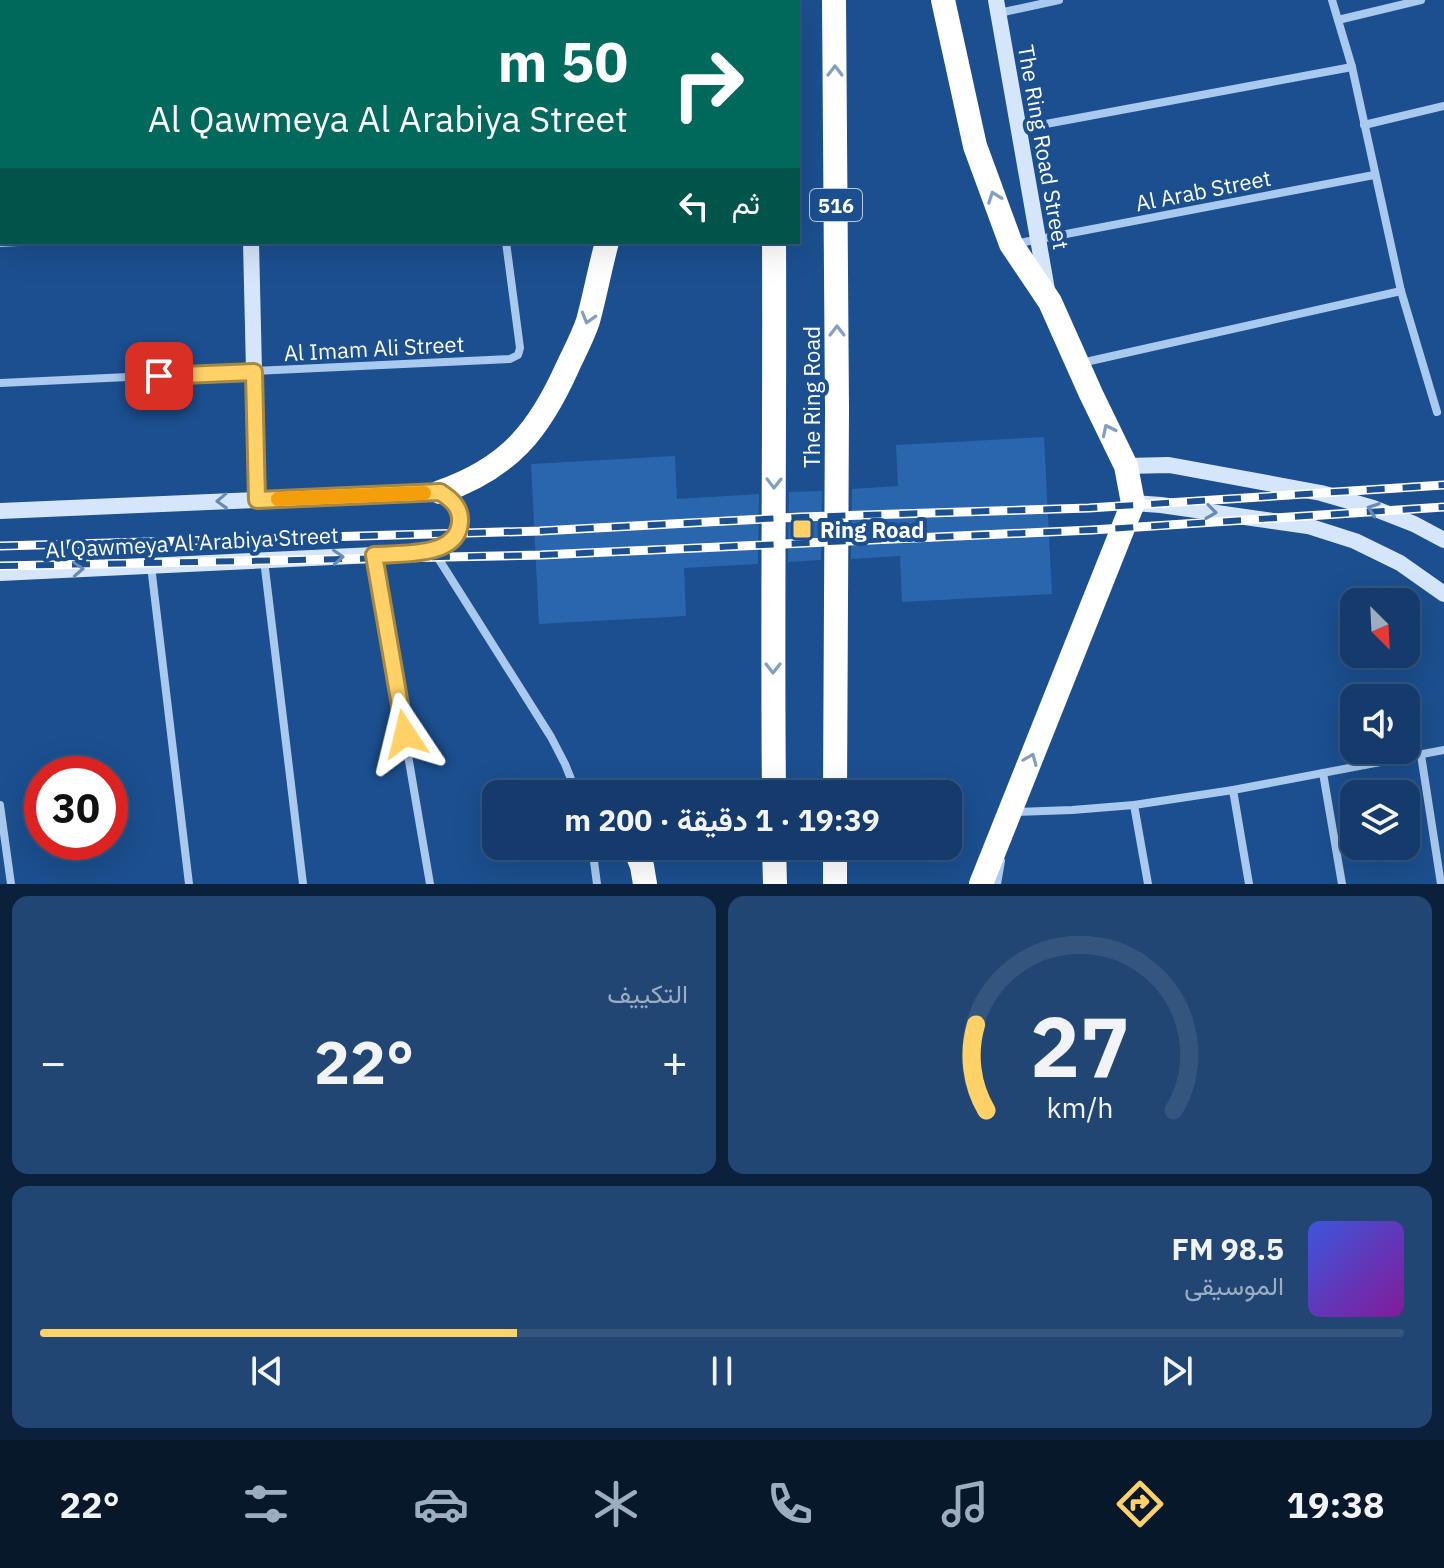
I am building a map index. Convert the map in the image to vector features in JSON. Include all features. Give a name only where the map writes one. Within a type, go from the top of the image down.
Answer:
[{"type":"highway","name":"The Ring Road","points":[[834,0],[837,409],[835,780]]},
{"type":"highway","points":[[943,0],[975,146],[1011,244],[1050,302],[1126,466],[1133,503],[981,884]]},
{"type":"highway","points":[[440,492],[467,483],[491,469],[530,433],[546,411],[587,324],[607,244]]},
{"type":"highway","name":"The Ring Road","points":[[774,244],[774,780]]},
{"type":"highway","points":[[640,860],[645,884]]},
{"type":"highway","points":[[774,860],[775,884]]},
{"type":"highway","points":[[835,860],[835,884]]},
{"type":"street","points":[[997,7],[1059,0]]},
{"type":"street","points":[[1332,0],[1352,67],[1401,291],[1437,412]]},
{"type":"street","points":[[1338,20],[1421,0]]},
{"type":"street","name":"The Ring Road Street","points":[[997,7],[1050,302]]},
{"type":"street","points":[[1019,129],[1352,67]]},
{"type":"street","points":[[1364,125],[1444,106]]},
{"type":"street","name":"Al Arab Street","points":[[1011,244],[1374,175]]},
{"type":"street","points":[[251,244],[257,500]]},
{"type":"street","name":"Al Imam Ali Street","points":[[0,383],[510,359],[518,355],[520,348],[506,244]]},
{"type":"street","points":[[1077,364],[1401,291]]},
{"type":"street","points":[[1126,466],[1169,465],[1321,493],[1373,508],[1444,540]]},
{"type":"street","points":[[440,492],[451,499],[459,511],[460,524],[455,537],[446,546],[433,550],[551,737],[571,780]]},
{"type":"street","name":"Al Qawmeya Al Arabiya Street","points":[[0,511],[440,492]]},
{"type":"street","points":[[1133,503],[1308,526],[1355,541],[1400,563],[1444,594]]},
{"type":"street","name":"Al Qawmeya Al Arabiya Street","points":[[0,573],[433,550]]},
{"type":"street","points":[[374,555],[430,884]]},
{"type":"street","points":[[264,560],[303,884]]},
{"type":"street","points":[[151,566],[189,884]]},
{"type":"street","points":[[997,884],[1010,812],[1134,805],[1233,790],[1444,750]]},
{"type":"street","points":[[1421,755],[1441,884]]},
{"type":"street","points":[[1323,773],[1342,884]]},
{"type":"street","points":[[1233,790],[1249,884]]},
{"type":"street","points":[[0,805],[11,884]]},
{"type":"street","points":[[1134,805],[1148,884]]},
{"type":"street","points":[[594,860],[597,884]]},
{"type":"building","points":[[1044,437],[1052,594],[902,602],[900,556],[851,559],[852,489],[898,486],[896,445]]},
{"type":"building","points":[[675,456],[677,499],[759,494],[758,564],[684,568],[686,616],[539,624],[531,464]]},
{"type":"building","points":[[822,491],[821,560],[788,562],[789,492]]},
{"type":"railway","points":[[0,546],[540,531],[801,517],[1089,508],[1444,485]]},
{"type":"railway","points":[[0,566],[541,555],[1092,530],[1444,507]]},
{"type":"slow traffic","points":[[278,499],[424,493]]},
{"type":"place","name":"Ring Road","points":[[802,529]]},
{"type":"route","points":[[159,376],[254,372],[257,500],[440,492],[451,499],[459,511],[460,524],[455,537],[446,546],[374,555],[405,734]]}]
